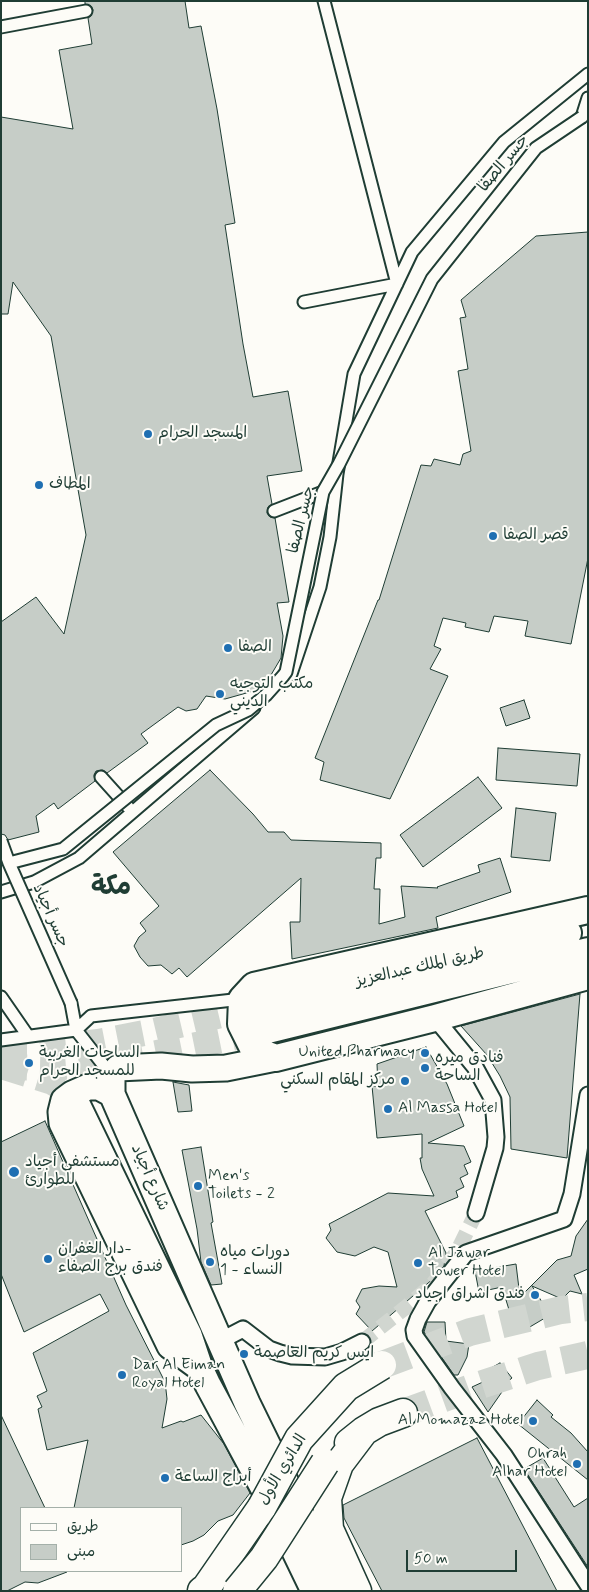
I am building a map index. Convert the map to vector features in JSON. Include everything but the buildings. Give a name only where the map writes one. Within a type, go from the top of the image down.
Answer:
[{"type":"highway","points":[[588,910],[254,986],[250,1013],[241,1024],[254,1050],[276,1058],[435,1018],[588,976]]},
{"type":"highway","name":"طريق الملك عبدالعزيز","points":[[250,1013],[588,928]]},
{"type":"highway","name":"طريق الملك عبدالعزيز","points":[[250,1013],[588,950]]},
{"type":"highway","name":"الدائري الأول","points":[[202,1591],[206,1588],[262,1507],[299,1439],[346,1387],[382,1365]]},
{"type":"highway","name":"الدائري الأول","points":[[237,1591],[264,1558],[325,1463],[364,1431],[379,1422],[403,1413]]},
{"type":"highway","points":[[349,1589],[329,1530],[328,1498],[339,1464],[364,1431]]},
{"type":"main road","points":[[112,1085],[118,1068],[161,1066],[192,1069],[226,1068],[276,1058]]},
{"type":"main road","name":"شارع أجياد","points":[[200,1368],[170,1346],[62,1123],[61,1112],[64,1100],[88,1087],[112,1085],[247,1403],[349,1589]]},
{"type":"main road","name":"شارع أجياد","points":[[78,1106],[189,1335],[200,1368],[280,1521],[314,1591]]},
{"type":"street","points":[[324,1],[397,284]]},
{"type":"street","points":[[1,27],[86,11]]},
{"type":"street","points":[[1,892],[34,882],[79,858],[243,718],[291,674],[320,587],[330,537],[337,474],[354,374],[412,252],[504,142],[588,74]]},
{"type":"street","name":"جسر الصفا","points":[[9,863],[63,848],[216,725],[248,710],[266,695],[283,676],[286,672],[323,492],[340,464],[432,279],[536,148],[582,117],[588,98]]},
{"type":"street","points":[[304,302],[397,284]]},
{"type":"street","points":[[274,511],[323,492]]},
{"type":"street","points":[[101,777],[133,812]]},
{"type":"street","name":"جسر أجياد","points":[[2,841],[9,863],[71,1003],[76,1030]]},
{"type":"street","points":[[1,997],[28,1036]]},
{"type":"street","points":[[1,1040],[76,1030],[91,1016],[250,1013]]},
{"type":"street","points":[[435,1018],[475,1067],[493,1100],[495,1148],[476,1213]]},
{"type":"street","points":[[76,1030],[112,1085]]},
{"type":"street","points":[[588,1095],[572,1194],[564,1219],[466,1253],[428,1301],[414,1330],[415,1336],[452,1388],[504,1455],[588,1585]]},
{"type":"street","points":[[220,1341],[243,1329],[269,1349],[280,1353],[292,1356],[325,1357],[342,1352],[362,1342]]},
{"type":"tunnel","points":[[1,1048],[37,1048],[98,1042],[251,1008]]},
{"type":"tunnel","points":[[1,1067],[48,1068],[96,1064],[256,1033]]},
{"type":"tunnel","points":[[3,1067],[51,1082],[65,1090],[78,1106]]},
{"type":"tunnel","points":[[362,1342],[432,1285],[457,1252],[476,1213]]},
{"type":"tunnel","points":[[382,1365],[470,1332],[561,1310],[588,1307]]},
{"type":"tunnel","points":[[403,1413],[538,1366],[588,1355]]},
{"type":"place","name":"المسجد الحرام","points":[[148,434]]},
{"type":"place","name":"المطاف","points":[[39,485]]},
{"type":"place","name":"قصر الصفا","points":[[493,536]]},
{"type":"place","name":"الصفا","points":[[228,648]]},
{"type":"place","name":"مكتب التوجيه الديني","points":[[220,694]]},
{"type":"place","name":"United Pharmacy","points":[[425,1053]]},
{"type":"place","name":"الساحات الغربية للمسجد الحرام","points":[[29,1063]]},
{"type":"place","name":"فنادق ميره الساحة","points":[[425,1068]]},
{"type":"place","name":"مركز المقام السكني","points":[[405,1081]]},
{"type":"place","name":"Al Massa Hotel","points":[[388,1109]]},
{"type":"place","name":"مستشفى أجياد للطوارئ","points":[[14,1172]]},
{"type":"place","name":"Men's Toilets - 2","points":[[198,1186]]},
{"type":"place","name":"دار الغفران- فندق برج الصفاء","points":[[48,1259]]},
{"type":"place","name":"دورات مياه النساء - 1","points":[[210,1262]]},
{"type":"place","name":"Al Jawar Tower Hotel","points":[[418,1263]]},
{"type":"place","name":"فندق اشراق اجياد","points":[[535,1295]]},
{"type":"place","name":"ايس كريم العاصمة","points":[[244,1354]]},
{"type":"place","name":"Dar Al Eiman Royal Hotel","points":[[122,1375]]},
{"type":"place","name":"Al Momazaz Hotel","points":[[533,1421]]},
{"type":"place","name":"Ohrah Alhar Hotel","points":[[577,1464]]},
{"type":"place","name":"أبراج الساعة","points":[[165,1478]]},
{"type":"district","name":"مكة","points":[[111,889]]}]
